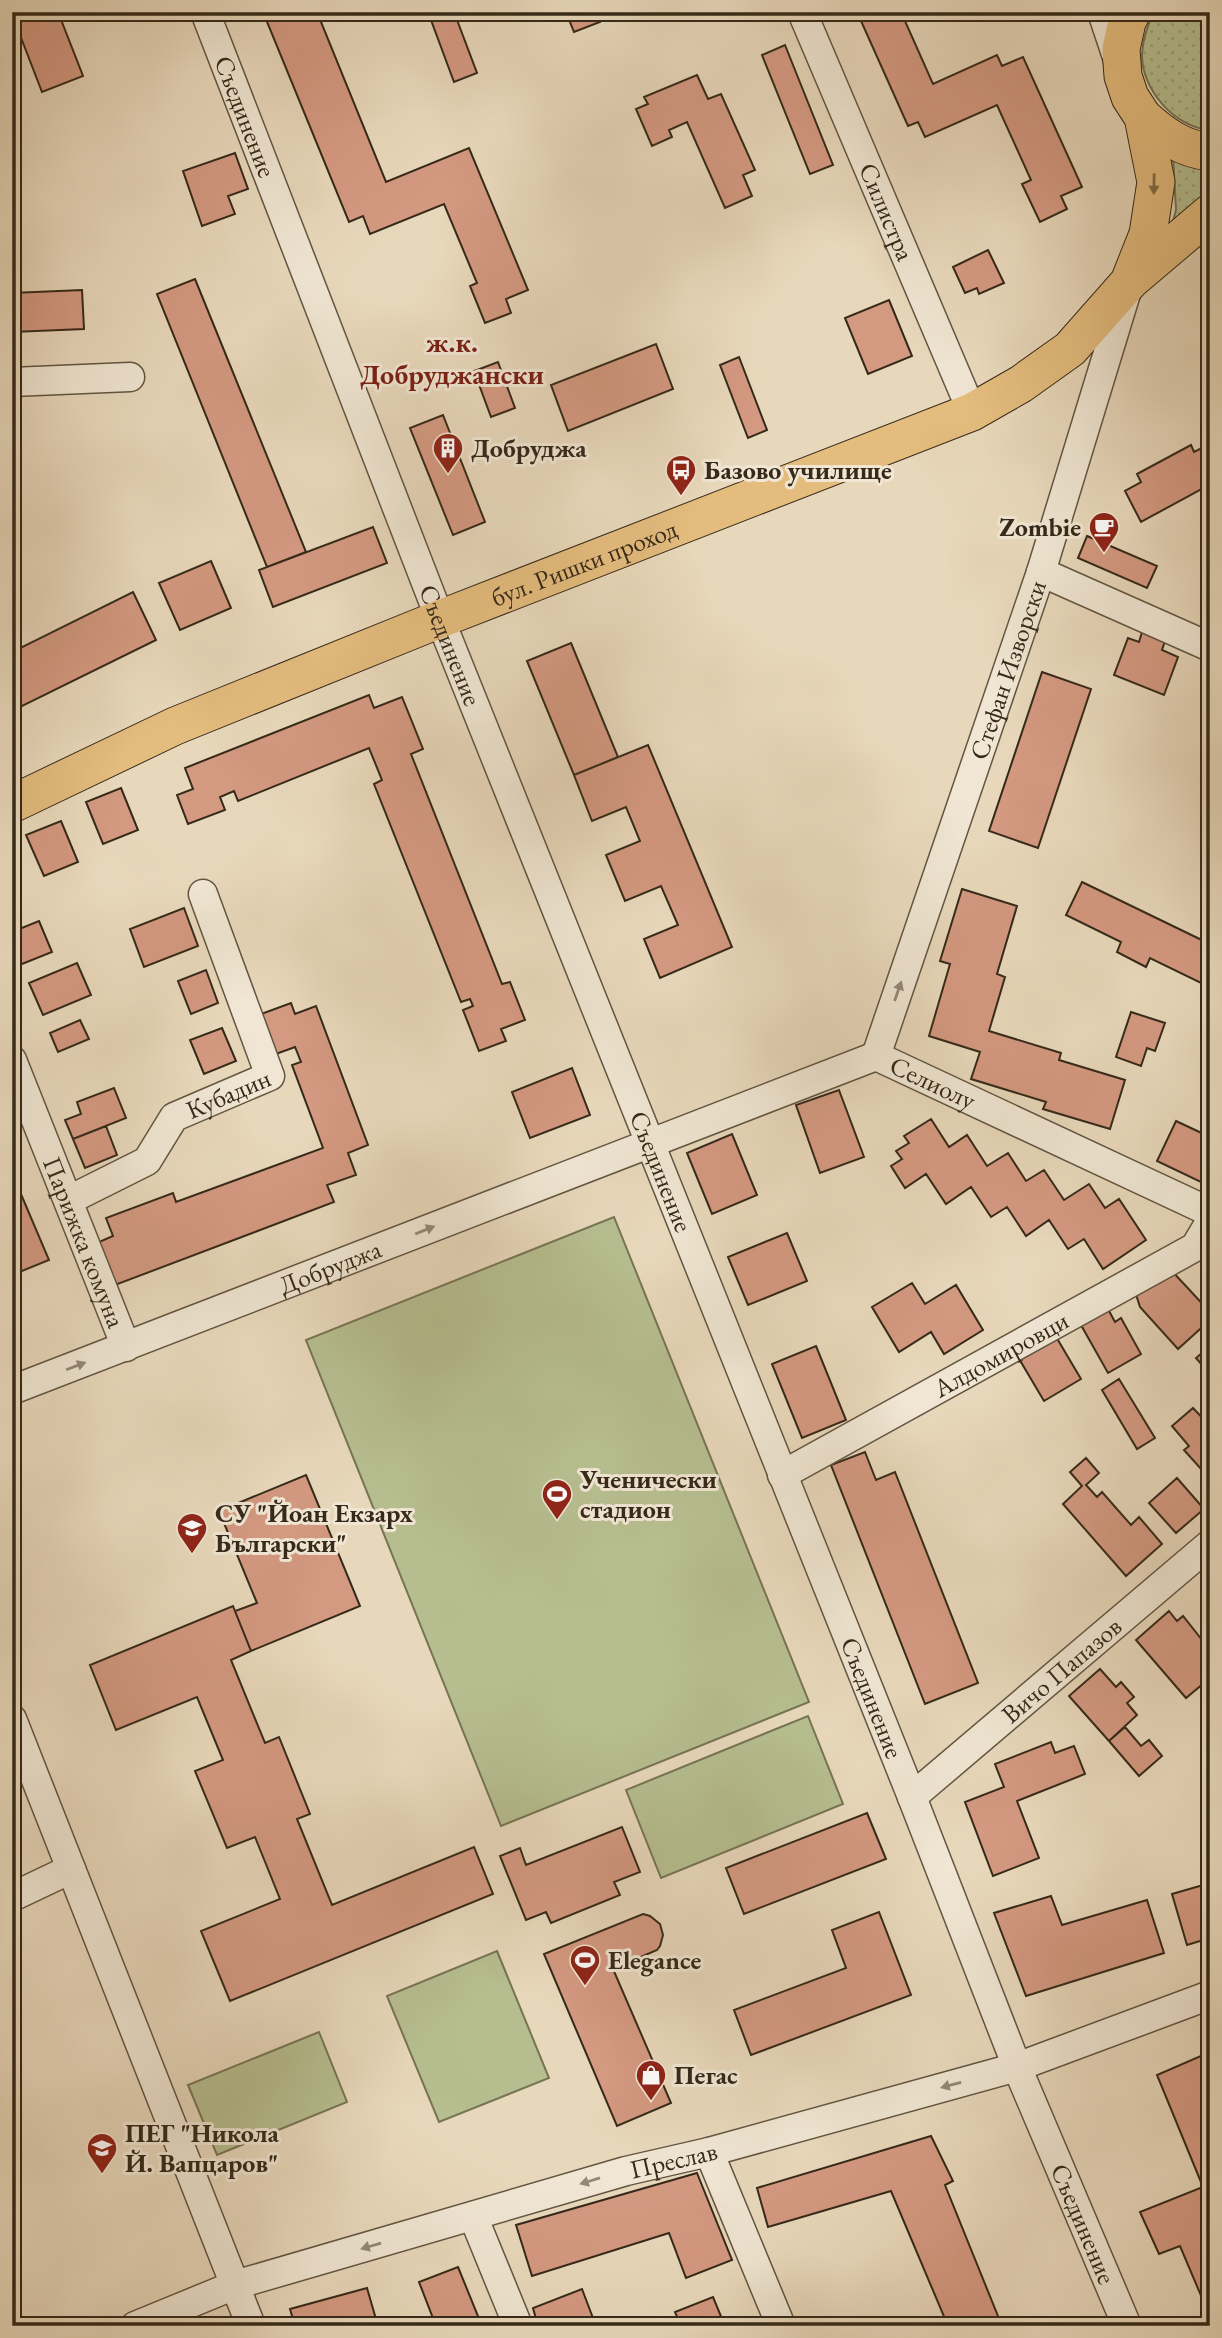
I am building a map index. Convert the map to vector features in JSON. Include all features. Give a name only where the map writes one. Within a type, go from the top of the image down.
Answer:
[{"type":"main road","name":"бул. Ришки проход","points":[[1130,281],[1148,234],[1156,182],[1143,117],[1130,97],[1123,76],[1121,48],[1132,12]]},
{"type":"main road","points":[[1143,117],[1167,139],[1198,151],[1210,152]]},
{"type":"main road","name":"бул. Ришки проход","points":[[12,804],[175,726],[440,619],[972,412],[1021,384],[1070,349],[1130,281],[1210,213]]},
{"type":"street","name":"Съединение","points":[[205,12],[440,619],[912,1797],[1017,2067],[1127,2326]]},
{"type":"street","name":"Силистра","points":[[802,12],[972,412]]},
{"type":"street","points":[[1102,12],[1123,76]]},
{"type":"street","name":"Стефан Изворски","points":[[876,1056],[1041,572],[1130,281]]},
{"type":"street","points":[[12,382],[130,377]]},
{"type":"street","points":[[1041,572],[1210,647]]},
{"type":"street","name":"Кубадин","points":[[69,1200],[147,1161],[174,1117],[271,1076],[203,894]]},
{"type":"street","name":"Селиолу","points":[[650,1143],[876,1056],[1210,1212]]},
{"type":"street","name":"Парижка комуна","points":[[12,1060],[126,1347]]},
{"type":"street","name":"Добруджа","points":[[12,1390],[650,1143]]},
{"type":"street","name":"Алдомировци","points":[[782,1475],[1202,1255],[1210,1222]]},
{"type":"street","name":"Вичо Папазов","points":[[912,1797],[1210,1544]]},
{"type":"street","points":[[12,1719],[251,2326]]},
{"type":"street","points":[[12,1897],[72,1869]]},
{"type":"street","name":"Преслав","points":[[135,2326],[235,2286],[625,2171],[709,2152],[1017,2067],[1210,1995]]},
{"type":"street","points":[[709,2152],[781,2326]]},
{"type":"street","points":[[473,2216],[517,2326]]},
{"type":"green space","points":[[1154,12],[1210,12],[1210,130],[1197,128],[1173,114],[1162,104],[1147,80],[1142,54],[1146,32]]},
{"type":"green space","points":[[1173,157],[1210,167],[1210,191],[1171,229],[1176,210]]},
{"type":"green space","name":"Ученически стадион","points":[[614,1217],[809,1702],[501,1826],[306,1340]]},
{"type":"green space","points":[[808,1716],[843,1804],[661,1878],[626,1790]]},
{"type":"green space","points":[[497,1951],[549,2078],[439,2122],[387,1996]]},
{"type":"green space","points":[[319,2032],[347,2102],[217,2155],[188,2085]]},
{"type":"building","points":[[12,12],[58,12],[83,76],[42,92],[18,30],[12,33]]},
{"type":"building","points":[[263,12],[317,12],[386,182],[469,148],[528,290],[506,299],[511,313],[485,323],[470,286],[477,283],[444,204],[370,234],[363,216],[349,222]]},
{"type":"building","points":[[428,12],[454,12],[477,73],[454,82]]},
{"type":"building","points":[[566,12],[596,12],[600,22],[574,32]]},
{"type":"building","points":[[857,12],[901,12],[933,84],[997,55],[1002,66],[1023,57],[1082,187],[1061,196],[1067,209],[1040,222],[1022,184],[1031,180],[997,105],[925,137],[918,122],[908,126]]},
{"type":"building","points":[[785,45],[833,165],[810,174],[762,55]]},
{"type":"building","points":[[697,75],[708,99],[721,94],[755,170],[743,175],[752,196],[725,208],[687,122],[669,130],[672,137],[652,146],[636,109],[648,104],[644,97]]},
{"type":"building","points":[[235,153],[248,189],[228,196],[235,214],[202,226],[183,171]]},
{"type":"building","points":[[988,250],[1004,283],[979,294],[977,288],[965,293],[953,267]]},
{"type":"building","points":[[195,279],[306,552],[267,567],[157,294]]},
{"type":"building","points":[[82,290],[84,329],[12,332],[12,293]]},
{"type":"building","points":[[889,300],[912,356],[868,374],[845,318]]},
{"type":"building","points":[[656,344],[673,389],[568,431],[551,385]]},
{"type":"building","points":[[739,357],[767,430],[748,438],[720,365]]},
{"type":"building","points":[[498,362],[515,408],[491,417],[474,371]]},
{"type":"building","name":"Добруджа","points":[[443,415],[485,522],[453,535],[410,428]]},
{"type":"building","points":[[1210,444],[1210,491],[1207,486],[1141,522],[1125,491],[1141,482],[1137,474],[1191,445],[1194,452]]},
{"type":"building","points":[[373,527],[387,563],[273,607],[259,570]]},
{"type":"building","points":[[1087,536],[1157,566],[1147,588],[1078,558]]},
{"type":"building","points":[[211,561],[231,608],[180,630],[159,583]]},
{"type":"building","points":[[133,592],[156,640],[12,711],[12,652]]},
{"type":"building","points":[[1142,632],[1165,641],[1162,650],[1178,657],[1164,695],[1114,675],[1128,638],[1139,642]]},
{"type":"building","points":[[571,643],[618,757],[574,775],[527,661]]},
{"type":"building","points":[[1042,672],[1091,689],[1038,848],[989,831]]},
{"type":"building","points":[[369,695],[374,708],[402,697],[423,749],[411,754],[502,984],[510,982],[525,1020],[501,1029],[506,1041],[479,1051],[463,1010],[473,1006],[470,999],[461,1002],[374,784],[382,780],[369,748],[238,801],[234,791],[220,797],[225,810],[188,824],[177,795],[193,789],[185,768]]},
{"type":"building","points":[[648,745],[732,947],[660,978],[644,939],[678,925],[661,886],[625,901],[606,855],[640,841],[626,807],[592,821],[574,775]]},
{"type":"building","points":[[121,788],[138,830],[103,844],[86,802]]},
{"type":"building","points":[[61,821],[78,862],[44,876],[26,835]]},
{"type":"building","points":[[1082,882],[1210,944],[1210,965],[1201,983],[1150,958],[1146,967],[1117,952],[1121,942],[1066,915]]},
{"type":"building","points":[[962,889],[1017,906],[997,974],[1005,977],[989,1031],[1061,1053],[1059,1060],[1125,1080],[1110,1129],[1043,1109],[1046,1102],[971,1079],[980,1052],[929,1036],[950,964],[940,961]]},
{"type":"building","points":[[184,908],[198,946],[144,967],[130,929]]},
{"type":"building","points":[[39,921],[52,952],[12,968],[12,926],[15,925],[17,930]]},
{"type":"building","points":[[77,963],[91,995],[43,1015],[29,983]]},
{"type":"building","points":[[206,970],[218,1003],[191,1014],[178,981]]},
{"type":"building","points":[[291,1003],[295,1014],[316,1006],[368,1145],[348,1153],[356,1175],[327,1185],[334,1202],[115,1285],[99,1242],[113,1236],[106,1218],[173,1193],[176,1202],[323,1148],[292,1065],[301,1062],[295,1047],[276,1054],[261,1014]]},
{"type":"building","points":[[1131,1012],[1165,1023],[1155,1051],[1147,1048],[1141,1066],[1116,1057]]},
{"type":"building","points":[[80,1020],[89,1039],[58,1052],[50,1033]]},
{"type":"building","points":[[222,1028],[236,1061],[204,1074],[190,1040]]},
{"type":"building","points":[[572,1068],[590,1115],[530,1138],[512,1092]]},
{"type":"building","points":[[114,1088],[126,1118],[73,1139],[65,1120],[81,1114],[77,1102]]},
{"type":"building","points":[[839,1090],[864,1157],[820,1173],[796,1105]]},
{"type":"building","points":[[931,1119],[949,1147],[967,1135],[987,1166],[1008,1153],[1026,1181],[1044,1170],[1064,1200],[1089,1184],[1105,1208],[1119,1199],[1146,1240],[1103,1269],[1084,1239],[1068,1249],[1049,1220],[1026,1236],[1007,1207],[991,1217],[971,1187],[946,1204],[926,1174],[905,1188],[891,1166],[902,1159],[896,1151],[909,1143],[904,1136]]},
{"type":"building","points":[[1176,1121],[1210,1137],[1210,1174],[1205,1184],[1157,1161]]},
{"type":"building","points":[[106,1126],[117,1155],[85,1168],[73,1139]]},
{"type":"building","points":[[732,1134],[757,1195],[712,1214],[687,1153]]},
{"type":"building","points":[[12,1173],[49,1260],[12,1275]]},
{"type":"building","points":[[787,1233],[807,1281],[748,1305],[728,1257]]},
{"type":"building","points":[[1171,1270],[1210,1312],[1210,1320],[1178,1349],[1140,1307],[1135,1291]]},
{"type":"building","points":[[912,1283],[925,1304],[956,1285],[983,1330],[944,1354],[931,1332],[899,1352],[872,1307]]},
{"type":"building","points":[[1108,1309],[1115,1322],[1121,1318],[1141,1354],[1108,1373],[1081,1325]]},
{"type":"building","points":[[1055,1335],[1081,1379],[1044,1401],[1018,1357]]},
{"type":"building","points":[[816,1346],[846,1420],[802,1438],[772,1364]]},
{"type":"building","points":[[1210,1346],[1210,1374],[1196,1358]]},
{"type":"building","points":[[1119,1379],[1155,1438],[1137,1449],[1102,1390]]},
{"type":"building","points":[[1193,1408],[1210,1426],[1210,1479],[1184,1450],[1189,1446],[1172,1426]]},
{"type":"building","points":[[865,1452],[876,1480],[895,1472],[978,1683],[925,1704],[831,1465]]},
{"type":"building","points":[[1086,1458],[1099,1473],[1086,1485],[1097,1497],[1102,1492],[1131,1525],[1139,1517],[1162,1544],[1126,1576],[1063,1504],[1082,1486],[1070,1472]]},
{"type":"building","points":[[306,1475],[360,1606],[251,1651],[235,1611],[257,1603],[219,1511]]},
{"type":"building","points":[[1177,1478],[1204,1509],[1176,1533],[1149,1503]]},
{"type":"building","points":[[233,1606],[251,1651],[231,1660],[265,1743],[279,1737],[310,1814],[297,1819],[332,1905],[474,1847],[493,1894],[230,2001],[201,1931],[280,1899],[255,1837],[227,1848],[195,1771],[223,1760],[197,1697],[116,1730],[90,1665]]},
{"type":"building","points":[[1169,1611],[1177,1621],[1183,1616],[1210,1650],[1210,1678],[1186,1698],[1136,1640]]},
{"type":"building","points":[[1100,1669],[1116,1687],[1121,1682],[1134,1697],[1127,1703],[1137,1715],[1109,1741],[1069,1696]]},
{"type":"building","points":[[1125,1727],[1141,1746],[1149,1740],[1162,1756],[1139,1776],[1109,1741]]},
{"type":"building","points":[[1051,1742],[1055,1753],[1074,1746],[1085,1774],[1017,1801],[1039,1858],[993,1876],[965,1802],[1004,1787],[995,1764]]},
{"type":"building","points":[[867,1813],[886,1859],[744,1914],[726,1868]]},
{"type":"building","points":[[622,1827],[640,1872],[614,1882],[620,1895],[551,1923],[546,1912],[526,1920],[500,1856],[520,1848],[526,1865]]},
{"type":"building","points":[[1210,1883],[1210,1938],[1187,1945],[1172,1894]]},
{"type":"building","points":[[1051,1896],[1062,1925],[1147,1900],[1164,1953],[1026,1996],[994,1913]]},
{"type":"building","points":[[879,1912],[911,1995],[751,2055],[734,2010],[846,1968],[832,1930]]},
{"type":"building","points":[[643,1914],[660,1924],[663,1935],[660,1946],[657,1950],[613,1969],[671,2103],[617,2126],[544,1954]]},
{"type":"building","points":[[1210,2052],[1210,2295],[1202,2298],[1180,2246],[1159,2254],[1140,2212],[1203,2187],[1157,2075]]},
{"type":"building","points":[[931,2136],[953,2181],[945,2185],[1002,2326],[948,2326],[891,2191],[768,2227],[757,2188]]},
{"type":"building","points":[[697,2173],[732,2260],[686,2278],[669,2233],[532,2276],[516,2225]]},
{"type":"building","points":[[458,2267],[482,2326],[436,2326],[419,2282]]},
{"type":"building","points":[[367,2288],[378,2326],[295,2326],[290,2309]]},
{"type":"building","points":[[582,2289],[596,2326],[538,2326],[533,2308]]},
{"type":"building","points":[[713,2297],[725,2326],[681,2326],[675,2312]]},
{"type":"place","name":"Добруджа","points":[[448,475]]},
{"type":"place","name":"Базово училище","points":[[681,497]]},
{"type":"place","name":"Zombie","points":[[1104,554]]},
{"type":"place","name":"Ученически стадион","points":[[557,1521]]},
{"type":"place","name":"СУ \"Йоан Екзарх Български\"","points":[[192,1555]]},
{"type":"place","name":"Elegance","points":[[585,1987]]},
{"type":"place","name":"Пегас","points":[[651,2102]]},
{"type":"place","name":"ПЕГ \"Никола Й. Вапцаров\"","points":[[102,2175]]},
{"type":"district","name":"ж.к. Добруджански","points":[[452,358]]}]
